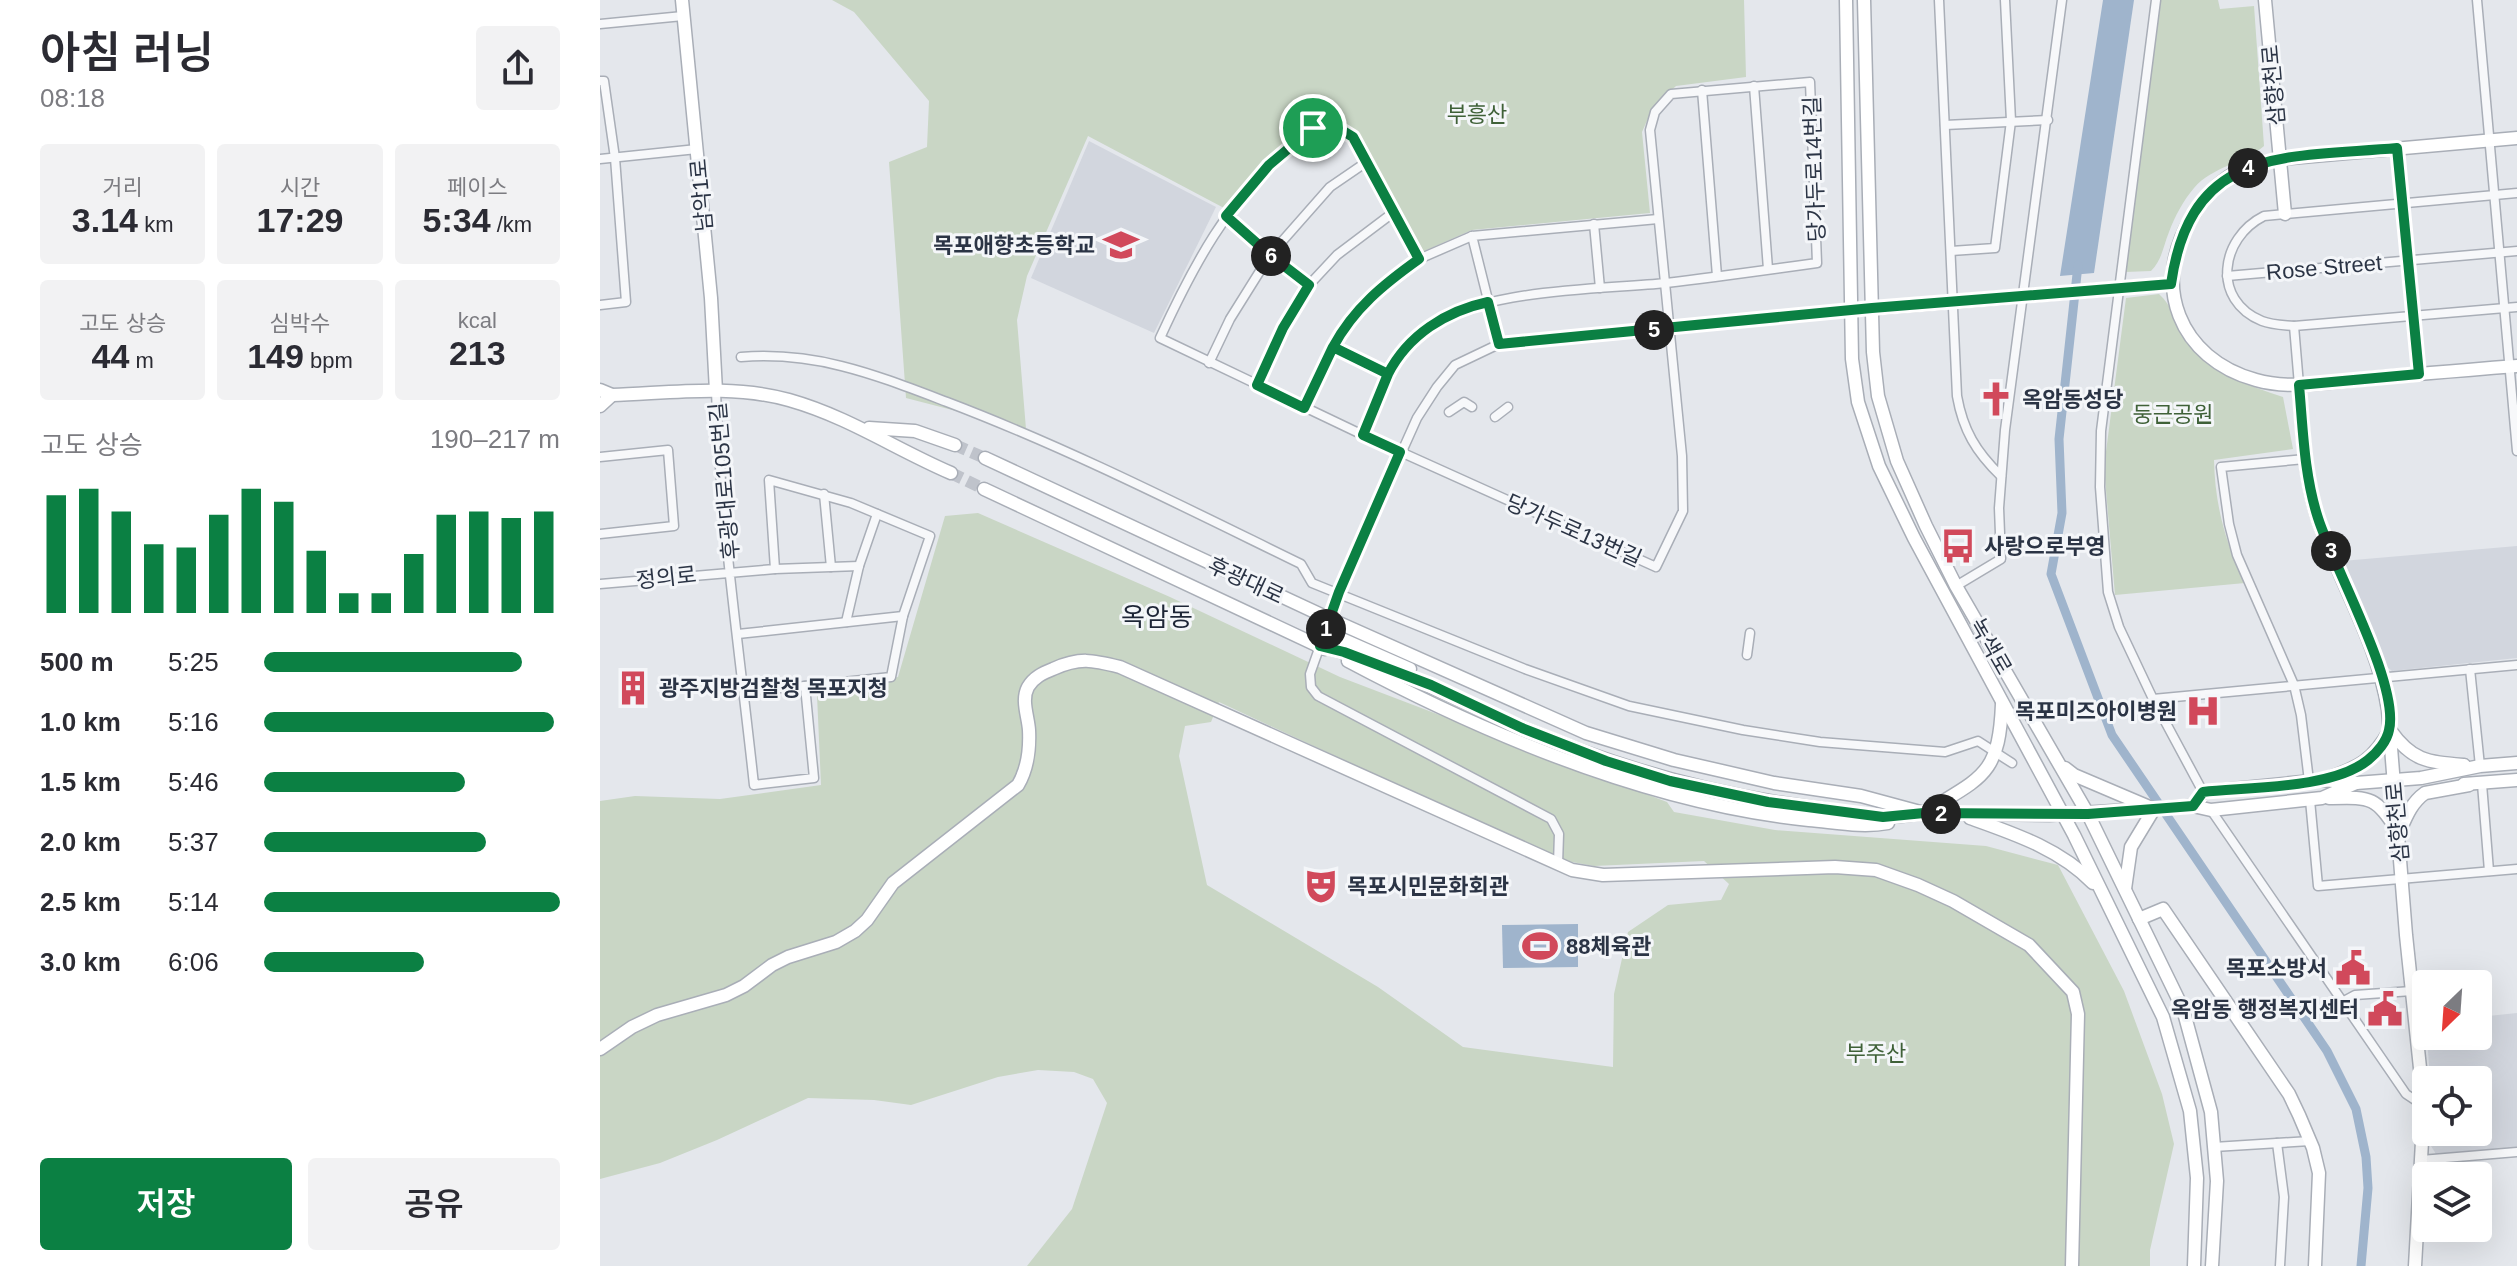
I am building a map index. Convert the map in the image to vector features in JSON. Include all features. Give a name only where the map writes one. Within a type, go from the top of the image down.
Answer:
[{"type":"street","name":"남악1로","points":[[682,0],[716,391]]},
{"type":"street","name":"녹색로","points":[[1846,0],[1852,359],[1858,402],[1879,466],[1914,538],[2062,814],[2163,1017],[2190,1111],[2197,1178],[2194,1266]]},
{"type":"street","name":"녹색로","points":[[1864,0],[1873,352],[1878,396],[1897,461],[1956,586],[2088,814],[2183,1009],[2211,1112],[2217,1181],[2212,1266]]},
{"type":"street","points":[[1939,0],[1957,396],[1963,423],[1976,449],[2001,476]]},
{"type":"street","points":[[1951,251],[1995,248],[2011,121],[2005,0]]},
{"type":"street","points":[[1956,586],[2001,559],[2001,476],[2028,296],[2062,0]]},
{"type":"street","points":[[2156,0],[2117,289],[2099,457],[2103,533],[2108,592],[2119,627],[2203,792]]},
{"type":"street","name":"삼향천로","points":[[2265,0],[2285,214]]},
{"type":"street","points":[[2477,0],[2513,366],[2517,451]]},
{"type":"street","points":[[600,24],[683,16]]},
{"type":"street","points":[[600,81],[604,81],[615,158],[626,302],[600,305]]},
{"type":"street","name":"당가두로14번길","points":[[1810,82],[1817,263],[1665,283],[1650,130],[1655,112],[1671,94],[1702,90],[1810,82]]},
{"type":"street","points":[[1754,86],[1768,269]]},
{"type":"street","points":[[1702,90],[1717,276]]},
{"type":"street","points":[[1945,125],[2048,120]]},
{"type":"street","points":[[1400,452],[1160,338],[1194,269],[1226,216],[1269,165],[1313,128],[1335,126],[1353,137],[1419,259]]},
{"type":"street","points":[[2513,366],[2299,385],[2256,380],[2217,362],[2196,341],[2177,312],[2171,284],[2180,237],[2202,200],[2229,176],[2280,159],[2517,138]]},
{"type":"street","points":[[2397,148],[2419,374]]},
{"type":"street","points":[[600,159],[697,149]]},
{"type":"street","points":[[1209,363],[1230,319],[1270,255],[1330,187],[1368,161]]},
{"type":"street","points":[[2517,193],[2264,216],[2242,232],[2231,250],[2227,276],[2234,297],[2247,312],[2263,322],[2294,326],[2517,307]]},
{"type":"street","points":[[1257,385],[1283,328],[1309,285],[1356,239],[1394,212]]},
{"type":"street","points":[[1226,216],[1309,285]]},
{"type":"street","points":[[1304,408],[1342,330],[1367,300],[1419,259],[1472,236],[1658,219]]},
{"type":"street","points":[[1594,224],[1600,288]]},
{"type":"street","points":[[1472,236],[1499,344]]},
{"type":"street","name":"Rose Street","points":[[2227,276],[2517,251]]},
{"type":"street","points":[[1363,435],[1388,374],[1407,346],[1425,330],[1460,310],[1488,302],[1665,283],[1670,329]]},
{"type":"street","points":[[1558,864],[1559,834],[1551,819],[1436,761],[1318,696],[1311,687],[1310,674],[1339,592],[1400,452],[1417,418],[1455,365],[1499,344],[1872,308],[2171,284]]},
{"type":"street","points":[[2294,326],[2299,385]]},
{"type":"street","name":"당가두로13번길","points":[[1400,452],[1656,567],[1683,511],[1682,456],[1670,329]]},
{"type":"street","points":[[1333,347],[1388,374]]},
{"type":"street","points":[[741,357],[776,354],[824,361],[886,379],[995,420],[1301,564],[1312,583],[1525,669],[1629,706],[1743,730],[1820,742],[1945,752],[1978,741],[2012,763]]},
{"type":"street","name":"삼향천로","points":[[2299,385],[2305,459],[2312,498],[2324,536],[2383,676],[2412,991]]},
{"type":"street","points":[[600,406],[606,392],[716,391],[758,394],[788,400],[865,428],[917,459],[951,473]]},
{"type":"street","name":"후광대로105번길","points":[[716,391],[717,436],[754,785],[814,778],[805,686]]},
{"type":"street","points":[[1449,412],[1464,402],[1472,407]]},
{"type":"street","points":[[1495,417],[1508,407]]},
{"type":"street","points":[[865,428],[915,431],[955,445]]},
{"type":"street","points":[[600,457],[668,450],[674,526],[600,534]]},
{"type":"street","name":"후광대로","points":[[985,458],[1328,626],[1586,733],[1674,760],[1774,783],[1861,796],[1924,813]]},
{"type":"street","points":[[2305,459],[2221,467],[2226,509],[2237,555],[2294,685],[2316,781]]},
{"type":"street","name":"후광대로105번길","points":[[744,691],[891,677],[903,616],[930,536],[824,494],[769,480],[775,569]]},
{"type":"street","name":"후광대로","points":[[984,489],[1320,646],[1431,685],[1522,728],[1606,761],[1670,781],[1768,802],[1883,817],[1924,813],[2088,814],[2193,806],[2211,810],[2316,799]]},
{"type":"street","points":[[824,494],[831,567]]},
{"type":"street","points":[[846,622],[859,566],[877,514]]},
{"type":"street","name":"후광대로105번길","points":[[731,571],[859,566]]},
{"type":"street","name":"정의로","points":[[600,584],[731,571]]},
{"type":"street","points":[[738,634],[903,616]]},
{"type":"street","points":[[1747,655],[1750,633]]},
{"type":"street","points":[[600,1049],[632,1027],[657,1015],[726,995],[788,957],[836,942],[855,931],[867,920],[893,883],[1018,785],[1028,760],[1027,688],[1038,675],[1071,661],[1091,659],[1120,667],[1572,870],[1603,875],[1835,867],[1876,870],[1953,901],[2029,945],[2073,992],[2078,1014],[2072,1266]]},
{"type":"street","points":[[2153,699],[2517,665]]},
{"type":"street","points":[[2470,669],[2480,766]]},
{"type":"street","points":[[1924,813],[1979,778],[1996,753],[2001,738],[2002,701]]},
{"type":"street","points":[[2316,781],[2356,768],[2377,751],[2390,730],[2408,752],[2424,760],[2480,766]]},
{"type":"street","points":[[2059,763],[2074,775],[2154,809],[2135,837],[2125,889]]},
{"type":"street","points":[[2193,806],[2203,792],[2316,781],[2356,783],[2421,778],[2480,766],[2517,763]]},
{"type":"street","points":[[2421,778],[2475,784]]},
{"type":"street","points":[[2399,833],[2412,804],[2425,793],[2517,780]]},
{"type":"street","points":[[2316,799],[2356,783]]},
{"type":"street","points":[[2475,784],[2489,871]]},
{"type":"street","points":[[2316,799],[2363,798],[2375,802],[2382,807],[2399,833]]},
{"type":"street","points":[[2316,799],[2318,886],[2517,869]]},
{"type":"street","points":[[2211,810],[2406,1094],[2412,1098]]},
{"type":"street","points":[[1959,814],[2038,845],[2074,864],[2102,892]]},
{"type":"street","points":[[2139,919],[2163,909],[2289,1094],[2310,1141],[2320,1184],[2315,1266]]},
{"type":"street","points":[[2342,1002],[2355,995],[2412,991]]},
{"type":"street","points":[[2214,1147],[2310,1141]]},
{"type":"street","points":[[2277,1143],[2284,1197],[2280,1266]]},
{"type":"street","name":"삼향천로","points":[[2415,1266],[2422,1146]]},
{"type":"street","points":[[2421,1160],[2517,1152]]},
{"type":"shaded area","name":"목포애향초등학교","points":[[1089,141],[1216,207],[1154,333],[1031,278]]},
{"type":"shaded area","points":[[2517,546],[2517,658],[2392,671],[2386,666],[2342,561]]},
{"type":"shaded area","points":[[2517,1013],[2517,1147],[2436,1154],[2431,1146],[2492,1146],[2492,1066],[2429,1066],[2428,1050],[2492,1050],[2492,1016]]},
{"type":"green space","name":"부흥산","points":[[832,0],[1744,0],[1746,77],[1676,86],[1653,107],[1642,132],[1650,213],[1472,230],[1422,252],[1358,133],[1337,121],[1311,122],[1270,159],[1224,208],[1088,136],[1027,276],[1017,320],[1026,429],[906,398],[889,162],[927,147],[929,101],[854,12]]},
{"type":"green space","points":[[2160,0],[2218,0],[2220,9],[2254,6],[2264,146],[2210,175],[2194,188],[2177,214],[2160,258],[2151,271],[2125,272]]},
{"type":"green space","name":"둥근공원","points":[[2159,294],[2170,308],[2183,337],[2203,359],[2228,376],[2283,397],[2293,449],[2214,460],[2222,523],[2245,583],[2115,595],[2104,467],[2126,298]]},
{"type":"green space","name":"부주산","points":[[978,513],[1170,597],[1340,677],[1667,802],[1674,812],[1775,830],[1986,846],[2058,865],[2124,991],[2162,1094],[2174,1144],[2150,1250],[2150,1266],[1027,1266],[1072,1209],[1107,1103],[1093,1079],[1074,1072],[1038,1070],[998,1077],[911,1105],[874,1100],[808,1098],[660,1163],[600,1179],[600,801],[635,796],[720,799],[821,785],[817,695],[898,677],[945,516]],"holes":[[[1219,702],[1531,847],[1572,862],[1594,866],[1704,861],[1729,884],[1721,900],[1668,905],[1628,932],[1614,994],[1613,1067],[1463,1047],[1378,987],[1207,885],[1179,756],[1185,726],[1211,722]]]},
{"type":"water","points":[[2103,0],[2134,0],[2094,273],[2060,276]]},
{"type":"water","name":"88체육관","points":[[1578,924],[1578,967],[1503,968],[1502,925]]},
{"type":"waterway","points":[[2078,265],[2059,439],[2062,513],[2051,574],[2112,735],[2327,1051],[2356,1109],[2366,1157],[2368,1188],[2361,1266]]},
{"type":"tunnel","points":[[955,445],[985,458]]},
{"type":"tunnel","points":[[951,473],[984,489]]},
{"type":"place","name":"목포애향초등학교","points":[[1121,245]]},
{"type":"place","name":"옥암동성당","points":[[1996,399]]},
{"type":"place","name":"사랑으로부영","points":[[1958,546]]},
{"type":"place","name":"광주지방검찰청 목포지청","points":[[633,688]]},
{"type":"place","name":"목포미즈아이병원","points":[[2203,711]]},
{"type":"place","name":"목포시민문화회관","points":[[1321,886]]},
{"type":"place","name":"88체육관","points":[[1540,946]]},
{"type":"place","name":"목포소방서","points":[[2353,968]]},
{"type":"place","name":"옥암동 행정복지센터","points":[[2385,1009]]},
{"type":"district","name":"옥암동","points":[[1157,617]]},
{"type":"route","points":[[1313,128],[1269,165],[1226,216],[1309,285],[1283,328],[1257,385],[1304,408],[1333,347],[1388,374],[1407,346],[1425,330],[1460,310],[1488,302],[1499,344],[1872,308],[2171,284],[2180,237],[2202,200],[2229,176],[2280,159],[2397,148],[2419,374],[2299,385],[2305,459],[2317,516],[2383,676],[2390,730],[2377,751],[2356,768],[2322,780],[2203,792],[2193,806],[2088,814],[1924,813],[1883,817],[1768,802],[1670,781],[1606,761],[1522,728],[1431,685],[1320,646],[1339,592],[1400,452],[1363,435],[1388,374],[1333,347],[1342,330],[1367,300],[1419,259],[1353,137],[1335,126],[1313,128]]}]
